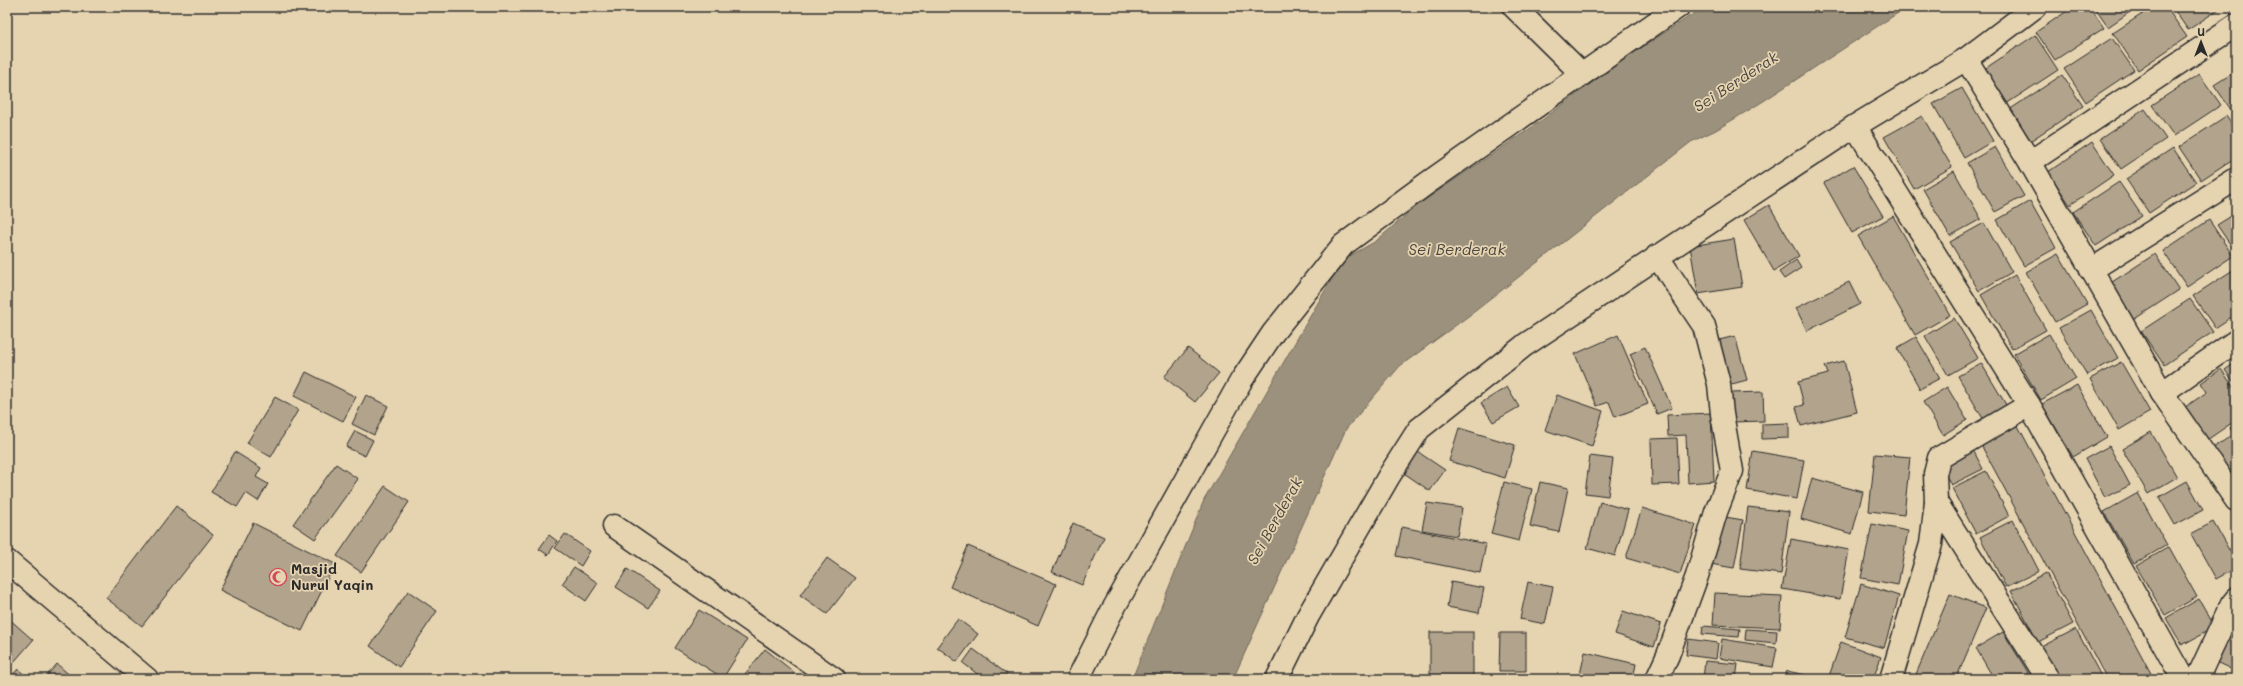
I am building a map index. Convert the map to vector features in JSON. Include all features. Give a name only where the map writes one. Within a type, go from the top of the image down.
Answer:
[{"type":"street","points":[[1514,7],[1582,74]]},
{"type":"street","points":[[1078,679],[1110,613],[1241,381],[1273,333],[1343,245],[1678,7]]},
{"type":"street","points":[[1276,679],[1308,616],[1389,476],[1419,429],[1525,345],[1855,126],[1966,59],[2035,7]]},
{"type":"street","points":[[2030,162],[2236,24]]},
{"type":"street","points":[[1966,59],[2030,162],[2162,393],[2235,497]]},
{"type":"street","points":[[1855,126],[2029,406],[2183,679]]},
{"type":"street","points":[[2091,270],[2236,179]]},
{"type":"street","points":[[1656,679],[1679,627],[1697,576],[1716,512],[1732,472],[1722,414],[1719,384],[1704,326],[1657,256]]},
{"type":"street","points":[[2162,393],[2236,341]]},
{"type":"street","points":[[1892,679],[1931,544],[1936,502],[1935,474],[1938,458],[2029,406]]},
{"type":"street","points":[[1936,502],[2048,679]]},
{"type":"street","points":[[614,526],[834,679]]},
{"type":"street","points":[[7,561],[147,679]]},
{"type":"street","points":[[2197,679],[2232,604],[2236,599]]},
{"type":"water","name":"Sei Berderak","points":[[1704,7],[1907,7],[1762,102],[1716,130],[1691,142],[1474,312],[1400,366],[1346,429],[1233,679],[1132,679],[1204,500],[1334,275],[1348,257],[1376,241],[1419,204],[1538,123],[1621,61]]},
{"type":"building","points":[[2073,7],[2090,7],[2104,28],[2055,60],[2036,32]]},
{"type":"building","points":[[2094,7],[2137,7],[2108,27]]},
{"type":"building","points":[[2153,7],[2166,7],[2187,37],[2138,70],[2113,33]]},
{"type":"building","points":[[2172,7],[2222,7],[2188,30]]},
{"type":"building","points":[[2035,35],[2058,70],[2006,104],[1983,70]]},
{"type":"building","points":[[2112,38],[2134,70],[2086,102],[2064,69]]},
{"type":"building","points":[[2236,71],[2236,117],[2214,85]]},
{"type":"building","points":[[2199,74],[2221,105],[2174,136],[2152,105]]},
{"type":"building","points":[[2062,75],[2083,106],[2030,141],[2009,110]]},
{"type":"building","points":[[1962,88],[1993,141],[1964,158],[1933,104]]},
{"type":"building","points":[[2145,109],[2166,139],[2121,169],[2100,139]]},
{"type":"building","points":[[1922,116],[1952,167],[1914,189],[1884,137]]},
{"type":"building","points":[[2226,116],[2236,131],[2236,157],[2201,180],[2179,147]]},
{"type":"building","points":[[2092,142],[2114,175],[2070,205],[2048,172]]},
{"type":"building","points":[[1995,147],[2024,196],[1995,212],[1967,163]]},
{"type":"building","points":[[2173,148],[2196,182],[2149,213],[2126,179]]},
{"type":"building","points":[[1853,166],[1883,216],[1852,233],[1824,183]]},
{"type":"building","points":[[1954,171],[1981,219],[1950,236],[1923,189]]},
{"type":"building","points":[[2119,182],[2142,216],[2096,246],[2073,212]]},
{"type":"building","points":[[2030,201],[2056,248],[2024,266],[1997,220]]},
{"type":"building","points":[[1769,205],[1799,256],[1774,271],[1744,220]]},
{"type":"building","points":[[2236,213],[2236,253],[2217,225]]},
{"type":"building","points":[[1893,216],[1950,315],[1915,335],[1858,236]]},
{"type":"building","points":[[2209,220],[2233,256],[2187,287],[2163,251]]},
{"type":"building","points":[[1984,223],[2012,272],[1979,291],[1950,242]]},
{"type":"building","points":[[1734,239],[1742,287],[1698,294],[1690,246]]},
{"type":"building","points":[[2058,254],[2087,304],[2055,322],[2026,272]]},
{"type":"building","points":[[2155,254],[2179,290],[2133,320],[2109,284]]},
{"type":"building","points":[[1796,260],[1801,268],[1784,279],[1779,272]]},
{"type":"building","points":[[2236,268],[2236,314],[2215,328],[2193,296]]},
{"type":"building","points":[[2015,275],[2046,330],[2012,349],[1981,295]]},
{"type":"building","points":[[1849,282],[1860,304],[1807,331],[1796,308]]},
{"type":"building","points":[[2190,299],[2213,332],[2164,365],[2141,331]]},
{"type":"building","points":[[2091,310],[2118,358],[2087,375],[2059,328]]},
{"type":"building","points":[[1954,318],[1978,358],[1948,375],[1925,336]]},
{"type":"building","points":[[2049,334],[2076,379],[2041,400],[2014,354]]},
{"type":"building","points":[[1618,335],[1648,404],[1615,417],[1609,402],[1597,406],[1575,354]]},
{"type":"building","points":[[1735,336],[1747,380],[1724,386],[1712,342]]},
{"type":"building","points":[[1916,337],[1940,378],[1920,389],[1897,348]]},
{"type":"building","points":[[1645,347],[1672,408],[1657,414],[1630,354]]},
{"type":"building","points":[[1188,348],[1219,373],[1195,402],[1164,377]]},
{"type":"building","points":[[1844,361],[1857,412],[1801,426],[1796,407],[1804,405],[1798,382],[1828,374],[1825,366]]},
{"type":"building","points":[[2121,362],[2150,412],[2119,430],[2090,379]]},
{"type":"building","points":[[2236,362],[2236,385],[2225,370]]},
{"type":"building","points":[[1981,363],[2008,408],[1985,422],[1958,376]]},
{"type":"building","points":[[2221,369],[2236,391],[2236,420],[2204,442],[2181,410],[2207,392],[2201,383]]},
{"type":"building","points":[[306,372],[356,397],[343,421],[294,396]]},
{"type":"building","points":[[2077,385],[2107,437],[2073,457],[2042,404]]},
{"type":"building","points":[[1507,387],[1519,407],[1493,422],[1481,403]]},
{"type":"building","points":[[1947,387],[1967,420],[1943,435],[1923,402]]},
{"type":"building","points":[[1763,392],[1764,421],[1732,422],[1731,393]]},
{"type":"building","points":[[366,395],[388,406],[374,435],[352,424]]},
{"type":"building","points":[[1557,395],[1603,411],[1592,446],[1545,430]]},
{"type":"building","points":[[275,397],[298,410],[271,457],[247,443]]},
{"type":"building","points":[[1711,413],[1714,481],[1688,483],[1686,435],[1668,436],[1667,415]]},
{"type":"building","points":[[1789,423],[1789,438],[1762,439],[1762,424]]},
{"type":"building","points":[[2017,424],[2154,679],[2107,679],[1980,443]]},
{"type":"building","points":[[2236,424],[2236,481],[2210,450],[2234,434],[2230,428]]},
{"type":"building","points":[[1459,428],[1515,445],[1505,478],[1449,461]]},
{"type":"building","points":[[355,431],[373,440],[365,456],[346,447]]},
{"type":"building","points":[[2151,432],[2177,477],[2148,494],[2122,449]]},
{"type":"building","points":[[1677,438],[1679,484],[1652,485],[1651,439]]},
{"type":"building","points":[[2109,446],[2130,485],[2105,498],[2085,459]]},
{"type":"building","points":[[1972,448],[1983,469],[1951,485],[1941,465]]},
{"type":"building","points":[[1753,451],[1804,460],[1797,499],[1747,490]]},
{"type":"building","points":[[235,452],[261,468],[256,477],[268,484],[258,501],[246,493],[237,507],[211,492]]},
{"type":"building","points":[[1418,452],[1445,470],[1430,491],[1404,473]]},
{"type":"building","points":[[1875,454],[1910,457],[1904,515],[1869,511]]},
{"type":"building","points":[[1590,456],[1613,459],[1608,496],[1585,493]]},
{"type":"building","points":[[336,464],[358,479],[315,539],[293,524]]},
{"type":"building","points":[[1986,471],[2009,516],[1976,534],[1952,488]]},
{"type":"building","points":[[1812,478],[1863,492],[1852,534],[1801,519]]},
{"type":"building","points":[[2187,481],[2203,510],[2175,525],[2159,497]]},
{"type":"building","points":[[1504,482],[1532,489],[1519,541],[1491,534]]},
{"type":"building","points":[[1540,482],[1568,488],[1559,532],[1530,526]]},
{"type":"building","points":[[385,486],[409,502],[361,572],[337,556]]},
{"type":"building","points":[[2138,493],[2167,545],[2134,564],[2104,512]]},
{"type":"building","points":[[1600,502],[1628,510],[1615,556],[1587,548]]},
{"type":"building","points":[[1427,503],[1462,508],[1457,536],[1422,530]]},
{"type":"building","points":[[176,506],[213,535],[142,626],[106,598]]},
{"type":"building","points":[[1748,507],[1789,512],[1781,574],[1740,569]]},
{"type":"building","points":[[1642,508],[1696,525],[1680,574],[1626,558]]},
{"type":"building","points":[[1719,516],[1743,520],[1734,568],[1710,564]]},
{"type":"building","points":[[2013,520],[2039,571],[2006,587],[1980,537]]},
{"type":"building","points":[[2213,522],[2236,562],[2236,568],[2216,579],[2191,534]]},
{"type":"building","name":"Masjid Nurul Yaqin","points":[[253,523],[335,564],[302,631],[220,590]]},
{"type":"building","points":[[1073,523],[1104,537],[1082,585],[1052,572]]},
{"type":"building","points":[[1872,524],[1908,531],[1898,585],[1861,578]]},
{"type":"building","points":[[1402,527],[1486,544],[1480,573],[1396,556]]},
{"type":"building","points":[[565,534],[590,551],[581,566],[555,548]]},
{"type":"building","points":[[549,535],[557,541],[548,555],[539,549]]},
{"type":"building","points":[[1791,539],[1849,550],[1840,599],[1782,589]]},
{"type":"building","points":[[968,546],[1056,584],[1038,626],[950,587]]},
{"type":"building","points":[[2169,547],[2197,597],[2165,615],[2136,566]]},
{"type":"building","points":[[827,558],[855,578],[827,614],[800,595]]},
{"type":"building","points":[[574,567],[598,583],[586,601],[562,584]]},
{"type":"building","points":[[627,569],[660,591],[648,608],[616,587]]},
{"type":"building","points":[[2046,573],[2073,624],[2038,642],[2011,591]]},
{"type":"building","points":[[1451,582],[1484,588],[1479,613],[1447,607]]},
{"type":"building","points":[[1528,582],[1553,587],[1545,624],[1520,619]]},
{"type":"building","points":[[1861,584],[1899,596],[1884,648],[1845,637]]},
{"type":"building","points":[[408,591],[437,611],[399,667],[370,646]]},
{"type":"building","points":[[1715,593],[1782,596],[1780,628],[1713,625]]},
{"type":"building","points":[[1950,594],[1986,608],[1956,679],[1914,679]]},
{"type":"building","points":[[2199,599],[2215,627],[2182,645],[2166,618]]},
{"type":"building","points":[[699,610],[747,640],[723,678],[675,648]]},
{"type":"building","points":[[1623,611],[1661,624],[1654,647],[1615,634]]},
{"type":"building","points":[[7,617],[33,640],[7,670]]},
{"type":"building","points":[[2236,618],[2236,657],[2231,669],[2216,662]]},
{"type":"building","points":[[958,619],[978,634],[957,662],[937,647]]},
{"type":"building","points":[[1703,626],[1740,629],[1739,637],[1702,634]]},
{"type":"building","points":[[1746,629],[1777,631],[1776,643],[1745,640]]},
{"type":"building","points":[[2076,629],[2102,678],[2055,679],[2039,648]]},
{"type":"building","points":[[1430,632],[1473,632],[1473,677],[1430,677]]},
{"type":"building","points":[[2003,632],[2029,674],[2021,679],[1994,679],[1976,648]]},
{"type":"building","points":[[1500,633],[1526,633],[1526,671],[1499,671]]},
{"type":"building","points":[[1688,639],[1718,643],[1716,659],[1686,655]]},
{"type":"building","points":[[1722,639],[1777,648],[1773,667],[1719,658]]},
{"type":"building","points":[[1841,642],[1881,657],[1873,679],[1828,679]]},
{"type":"building","points":[[765,649],[795,673],[790,679],[741,679]]},
{"type":"building","points":[[973,649],[1014,679],[984,679],[963,663]]},
{"type":"building","points":[[1585,652],[1636,664],[1633,679],[1579,679]]},
{"type":"building","points":[[1705,661],[1738,664],[1736,679],[1703,679]]},
{"type":"building","points":[[57,664],[74,679],[44,679]]},
{"type":"building","points":[[18,669],[29,679],[9,679]]},
{"type":"building","points":[[1787,671],[1810,676],[1810,679],[1784,679]]},
{"type":"place","name":"Masjid Nurul Yaqin","points":[[278,577]]}]
